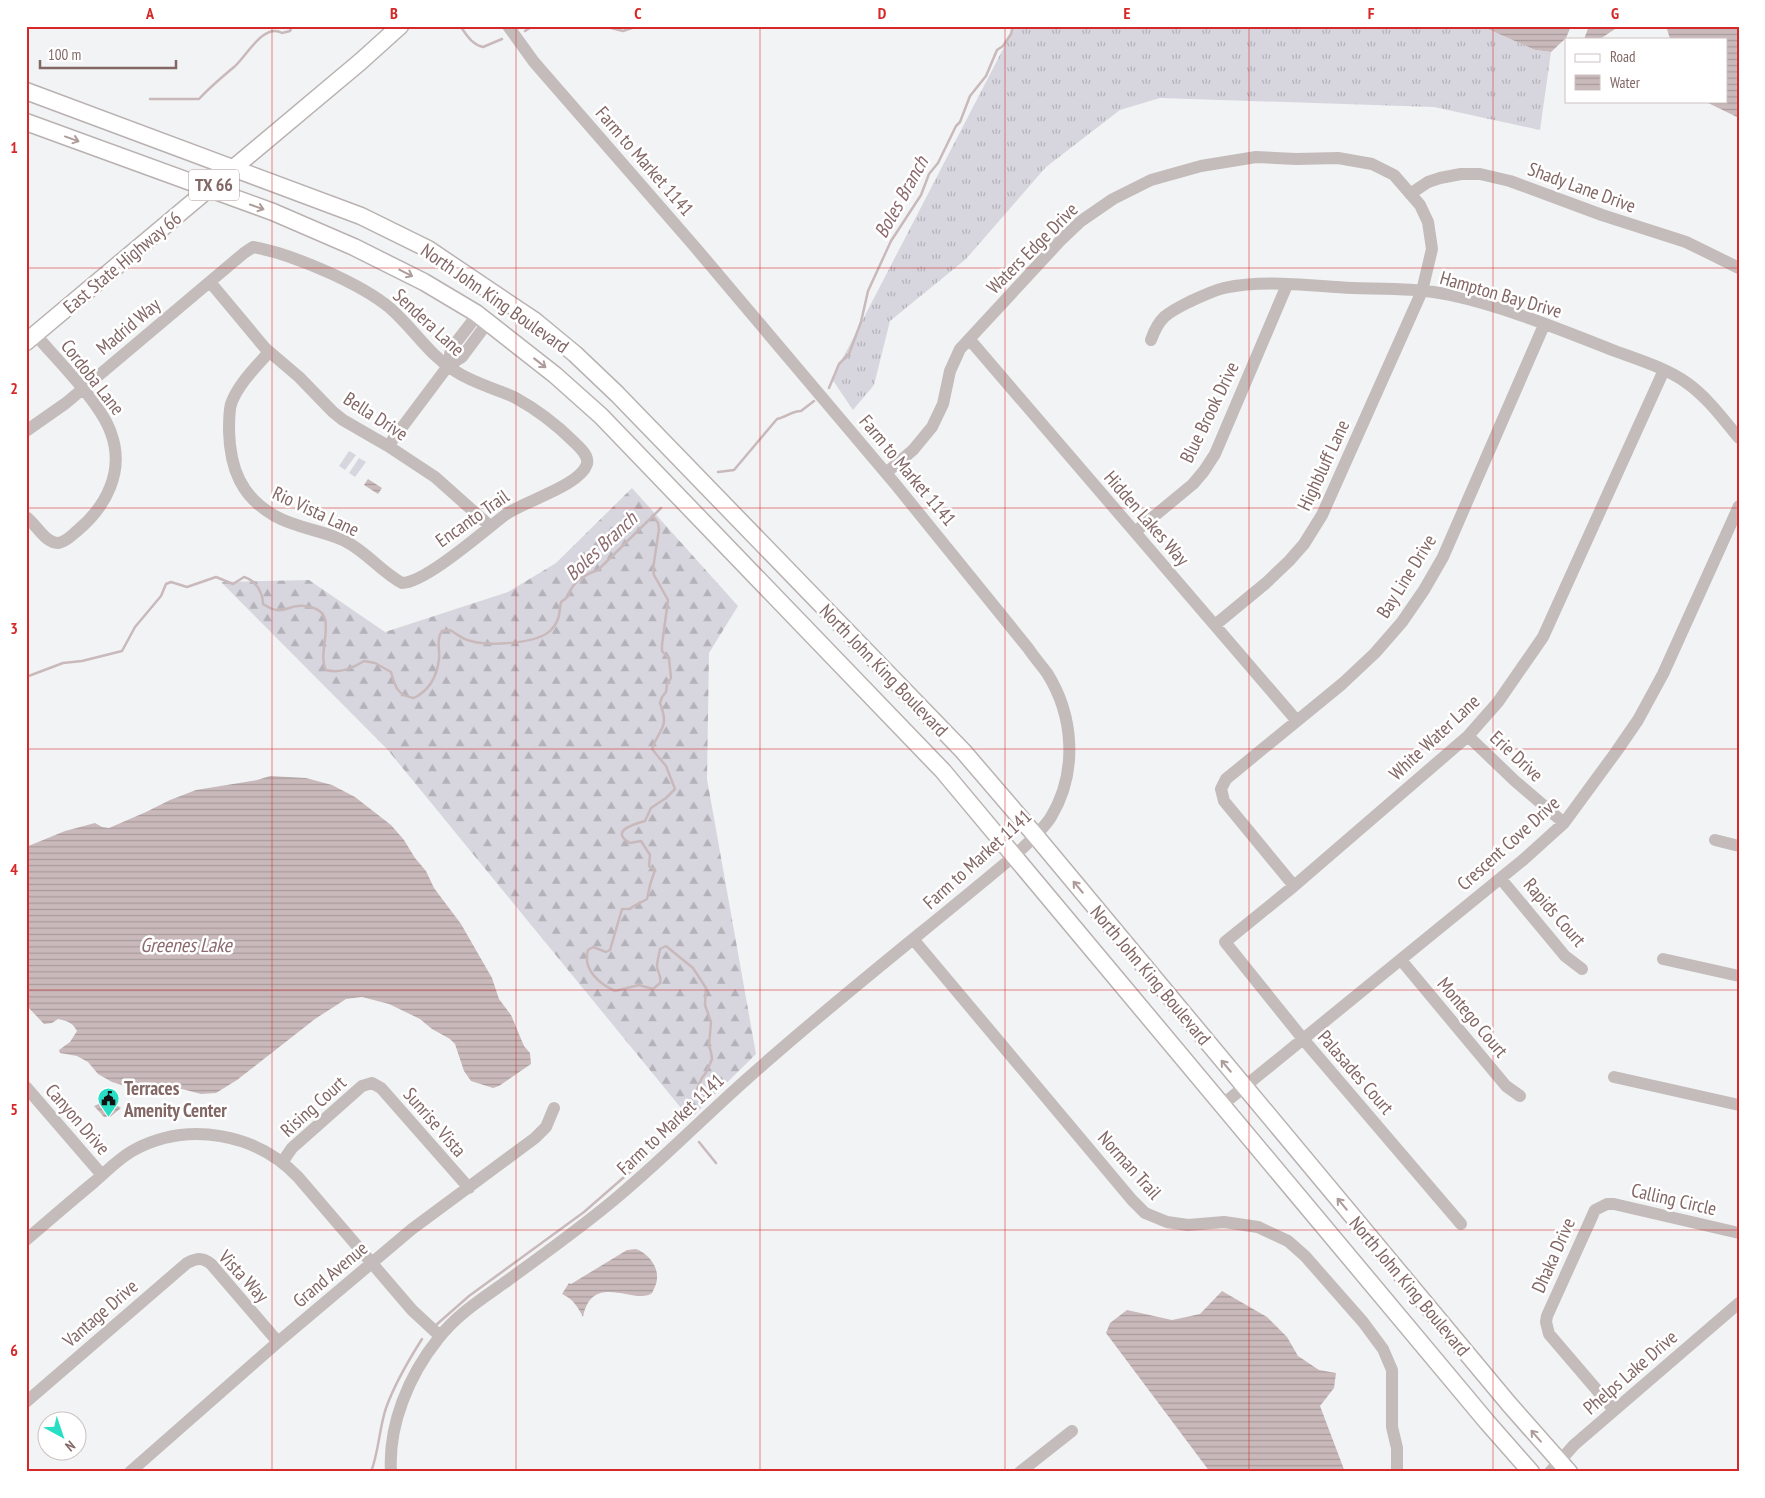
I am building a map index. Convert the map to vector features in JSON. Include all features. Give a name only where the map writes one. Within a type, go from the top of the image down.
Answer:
[{"type":"main road","name":"East State Highway 66","points":[[30,338],[400,26]]},
{"type":"main road","name":"North John King Boulevard","points":[[26,92],[361,216],[428,250],[535,322],[575,354],[617,394],[963,751],[1035,835],[1559,1469]]},
{"type":"main road","name":"North John King Boulevard","points":[[26,122],[273,212],[354,246],[424,282],[482,318],[555,375],[601,416],[943,770],[1487,1422],[1531,1472]]},
{"type":"main road","points":[[482,318],[498,296]]},
{"type":"main road","points":[[735,554],[755,537]]},
{"type":"street","name":"Farm to Market 1141","points":[[391,1472],[394,1438],[400,1408],[423,1357],[440,1336],[477,1302],[622,1194],[748,1078],[1014,856],[1050,818],[1060,800],[1067,777],[1070,746],[1069,733],[1061,703],[1047,674],[1028,648],[886,473],[695,247],[534,62],[508,26]]},
{"type":"street","name":"Waters Edge Drive","points":[[886,473],[914,450],[932,426],[942,404],[950,372],[960,349],[1060,241],[1081,221],[1113,199],[1151,180],[1201,166],[1256,157],[1296,159],[1338,158],[1372,164],[1394,176],[1420,205],[1428,222],[1432,249],[1422,291]]},
{"type":"street","name":"Shady Lane Drive","points":[[1410,194],[1428,182],[1440,178],[1461,174],[1480,174],[1510,181],[1602,215],[1686,242],[1739,268]]},
{"type":"street","name":"Madrid Way","points":[[26,431],[82,389],[253,247]]},
{"type":"street","name":"Sendera Lane","points":[[253,247],[301,261],[363,290],[390,308],[424,347],[448,366],[474,381],[513,397],[538,410],[584,452],[587,464]]},
{"type":"street","name":"Bella Drive","points":[[210,282],[270,352],[343,420],[388,446],[435,477],[490,526]]},
{"type":"street","name":"Hampton Bay Drive","points":[[1151,340],[1157,324],[1173,311],[1223,288],[1253,284],[1287,285],[1422,291],[1450,295],[1544,325],[1664,370],[1687,383],[1715,410],[1739,438]]},
{"type":"street","name":"Blue Brook Drive","points":[[1135,532],[1193,484],[1204,471],[1214,454],[1287,285]]},
{"type":"street","name":"Highbluff Lane","points":[[1215,625],[1266,583],[1304,544],[1322,515],[1422,291]]},
{"type":"street","points":[[388,446],[448,366],[451,349],[482,318]]},
{"type":"street","name":"Bay Line Drive","points":[[1294,886],[1224,801],[1221,789],[1226,779],[1342,684],[1375,653],[1402,622],[1443,558],[1544,325]]},
{"type":"street","name":"Cordoba Lane","points":[[26,517],[47,537],[58,543],[68,538],[97,512],[104,501],[114,478],[115,451],[111,431],[98,409],[82,389],[30,338]]},
{"type":"street","name":"Hidden Lakes Way","points":[[970,340],[1297,721]]},
{"type":"street","name":"Rio Vista Lane","points":[[270,352],[245,380],[231,404],[230,453],[239,482],[256,502],[274,516],[322,531],[346,541],[402,583]]},
{"type":"street","name":"White Water Lane","points":[[1225,942],[1294,886],[1468,736],[1498,702],[1543,637],[1664,370]]},
{"type":"street","name":"Encanto Trail","points":[[402,583],[408,583],[422,576],[515,508],[564,486],[580,473],[587,464]]},
{"type":"street","name":"Crescent Cove Drive","points":[[1222,1105],[1501,878],[1564,823],[1638,720],[1664,674],[1739,506]]},
{"type":"street","name":"Erie Drive","points":[[1468,736],[1515,781],[1564,823]]},
{"type":"street","points":[[1715,840],[1739,846]]},
{"type":"street","name":"Rapids Court","points":[[1501,878],[1564,956],[1582,969]]},
{"type":"street","name":"Norman Trail","points":[[913,939],[1132,1200],[1145,1213],[1167,1222],[1188,1225],[1224,1222],[1258,1227],[1288,1241],[1305,1256],[1363,1322],[1383,1349],[1392,1370],[1392,1427],[1397,1448],[1397,1472]]},
{"type":"street","name":"Palasades Court","points":[[1225,942],[1303,1039],[1462,1224]]},
{"type":"street","points":[[1663,959],[1739,976]]},
{"type":"street","name":"Montego Court","points":[[1401,960],[1506,1086],[1520,1096]]},
{"type":"street","points":[[1614,1077],[1739,1105]]},
{"type":"street","name":"Rising Court","points":[[282,1161],[292,1148],[362,1086],[372,1083]]},
{"type":"street","name":"Sunrise Vista","points":[[372,1083],[381,1088],[469,1188]]},
{"type":"street","name":"Canyon Drive","points":[[26,1087],[102,1175]]},
{"type":"street","name":"Grand Avenue","points":[[130,1472],[278,1342],[412,1230],[535,1138],[546,1127],[554,1108]]},
{"type":"street","points":[[26,1240],[133,1151],[152,1142],[173,1136],[221,1135],[264,1150],[282,1161],[298,1177],[412,1310],[440,1336]]},
{"type":"street","name":"Calling Circle","points":[[1600,1206],[1614,1204],[1739,1232]]},
{"type":"street","name":"Dhaka Drive","points":[[1600,1206],[1592,1216],[1546,1322],[1549,1334],[1614,1410]]},
{"type":"street","name":"Vista Way","points":[[201,1258],[211,1264],[278,1342]]},
{"type":"street","name":"Vantage Drive","points":[[26,1402],[187,1263],[201,1258]]},
{"type":"street","name":"Phelps Lake Drive","points":[[1559,1469],[1574,1446],[1739,1303]]},
{"type":"street","points":[[1020,1472],[1072,1431]]},
{"type":"green space","points":[[1015,26],[1481,26],[1535,50],[1551,52],[1540,130],[1434,107],[1160,98],[1120,110],[1046,167],[966,259],[890,321],[874,385],[853,410],[832,379]]},
{"type":"green space","points":[[349,451],[356,455],[345,470],[339,466]]},
{"type":"green space","points":[[359,458],[366,462],[355,477],[349,473]]},
{"type":"green space","points":[[632,488],[738,606],[709,653],[707,779],[756,1054],[690,1119],[387,749],[221,582],[309,580],[385,632],[508,592],[556,563]]},
{"type":"water","points":[[1481,26],[1571,26],[1566,38],[1551,52],[1535,50]]},
{"type":"water","points":[[1589,26],[1640,26],[1615,29],[1602,38],[1584,38]]},
{"type":"water","points":[[1664,26],[1739,26],[1739,118],[1706,102],[1728,102],[1728,38],[1670,38]]},
{"type":"water","points":[[368,479],[382,488],[378,494],[364,485]]},
{"type":"water","name":"Greenes Lake","points":[[270,776],[306,778],[332,785],[355,797],[391,825],[426,871],[434,888],[461,924],[492,978],[499,999],[511,1015],[524,1046],[530,1053],[531,1064],[499,1086],[493,1088],[471,1081],[464,1071],[455,1044],[450,1039],[432,1029],[420,1019],[389,1004],[362,997],[346,999],[315,1019],[237,1080],[216,1093],[201,1094],[182,1089],[158,1092],[135,1089],[112,1082],[98,1074],[88,1062],[77,1056],[60,1053],[59,1050],[70,1042],[77,1031],[75,1028],[69,1022],[58,1019],[52,1023],[44,1024],[26,1005],[26,847],[65,831],[95,823],[109,828],[196,790],[257,780]]},
{"type":"water","points":[[101,1101],[115,1102],[114,1104],[121,1108],[110,1117],[104,1117],[94,1106],[101,1103]]},
{"type":"water","points":[[636,1249],[648,1257],[656,1269],[657,1280],[652,1293],[645,1296],[615,1292],[595,1295],[588,1303],[583,1317],[575,1304],[562,1294],[569,1283],[571,1284],[627,1250]]},
{"type":"water","points":[[1222,1291],[1267,1317],[1287,1337],[1298,1356],[1319,1370],[1336,1373],[1334,1388],[1320,1406],[1345,1472],[1210,1472],[1106,1333],[1110,1323],[1127,1310],[1172,1320],[1200,1314]]},
{"type":"waterway","points":[[150,99],[199,99],[238,63],[255,42],[268,32],[282,33],[290,31],[292,26]]},
{"type":"waterway","points":[[460,26],[467,36],[479,46],[483,47],[502,39]]},
{"type":"waterway","points":[[525,31],[533,26]]},
{"type":"waterway","points":[[603,26],[623,31],[638,26]]},
{"type":"waterway","name":"Boles Branch","points":[[829,388],[839,364],[849,354],[861,322],[868,291],[891,241],[921,195],[929,174],[938,163],[956,126],[960,122],[970,96],[986,76],[997,50],[1003,46],[1011,34],[1013,26]]},
{"type":"waterway","name":"Boles Branch","points":[[718,472],[734,470],[777,419],[801,411],[814,401]]},
{"type":"waterway","name":"Boles Branch","points":[[26,677],[63,663],[82,661],[122,651],[135,627],[161,596],[166,584],[171,582],[187,587],[216,577],[233,584],[244,577],[258,587],[262,595],[263,604],[270,608],[285,610],[304,606],[316,609],[323,614],[326,622],[324,652],[326,670],[346,670],[364,661],[375,663],[391,672],[396,686],[401,693],[414,698],[428,687],[437,671],[439,638],[442,631],[450,630],[463,638],[479,643],[513,643],[545,635],[556,623],[559,617],[561,602],[568,596],[575,583],[584,576],[598,570],[661,508]]},
{"type":"waterway","points":[[653,516],[658,523],[659,529],[653,569],[654,575],[668,600],[662,651],[669,659],[671,678],[660,703],[664,723],[652,749],[666,766],[675,789],[651,808],[645,821],[630,826],[622,835],[630,843],[641,841],[650,855],[649,866],[655,870],[647,899],[630,909],[622,909],[610,950],[606,952],[593,947],[588,950],[587,957],[590,970],[598,980],[615,991],[639,985],[653,989],[660,983],[657,967],[658,960],[660,949],[666,946],[693,968],[706,988],[705,1005],[711,1022],[709,1046],[712,1059],[690,1104],[691,1114],[672,1133]]},
{"type":"waterway","points":[[699,1142],[716,1163]]},
{"type":"waterway","points":[[436,1325],[469,1296],[584,1212],[639,1164]]},
{"type":"waterway","points":[[371,1472],[386,1408],[402,1372],[422,1339]]},
{"type":"place","name":"Terraces Amenity Center","points":[[108,1118]]}]
